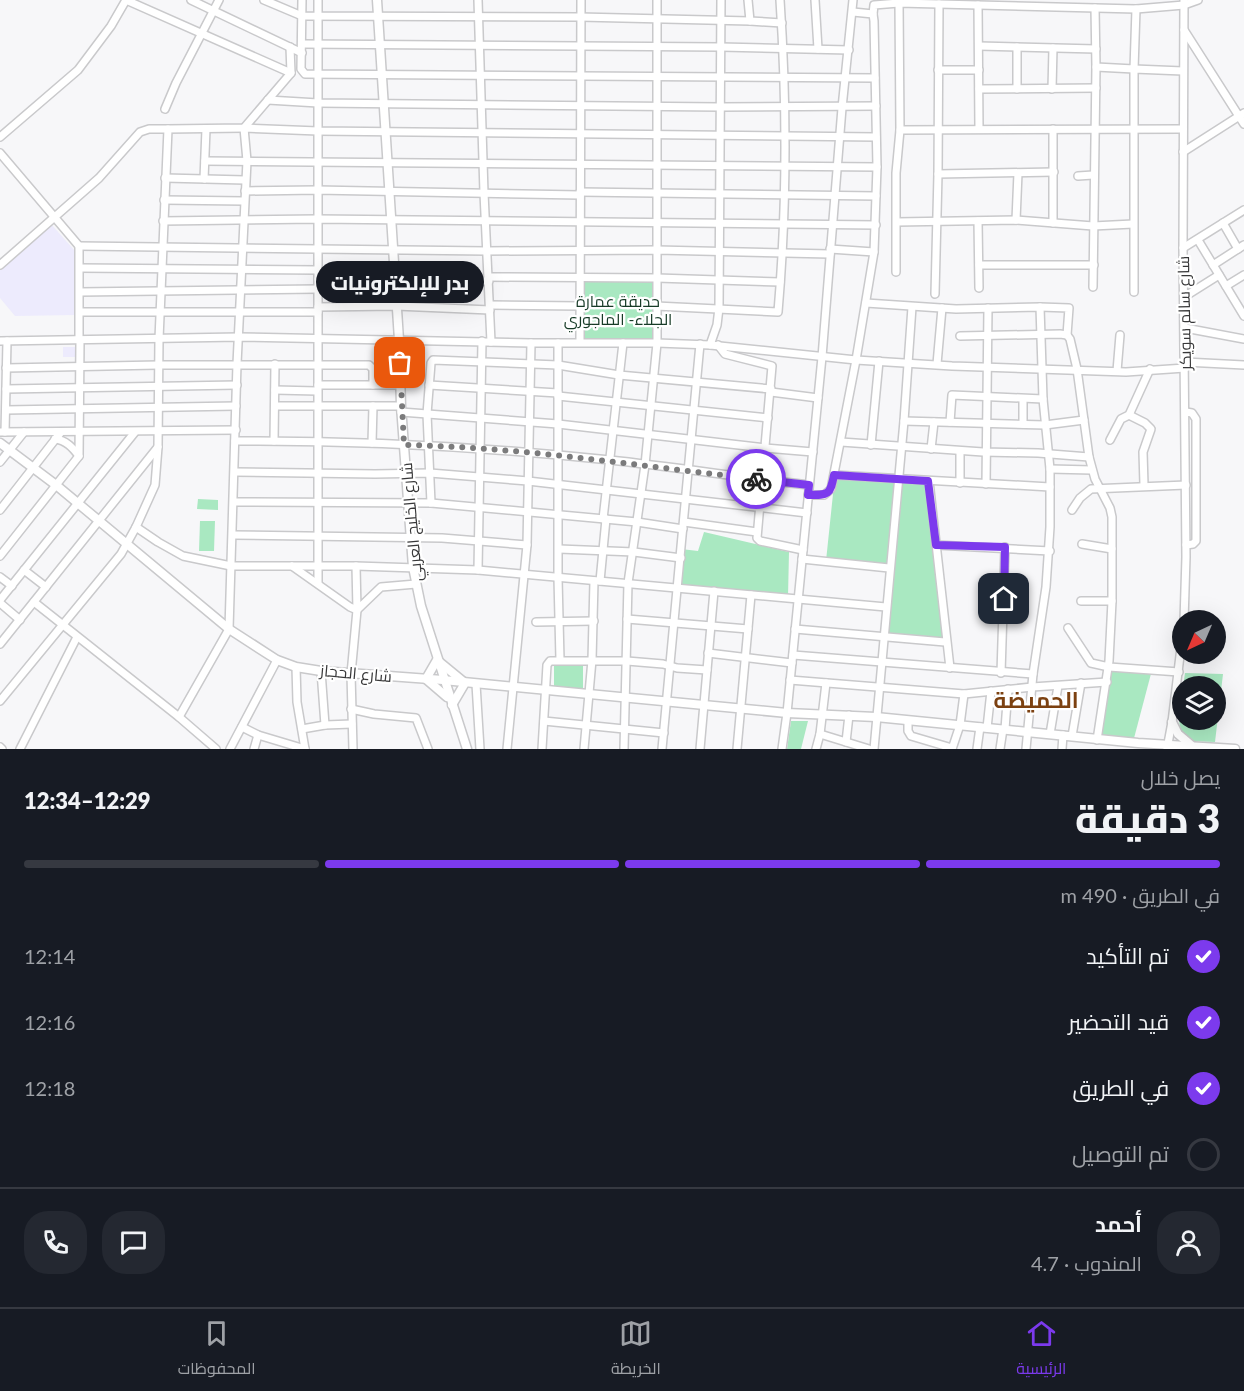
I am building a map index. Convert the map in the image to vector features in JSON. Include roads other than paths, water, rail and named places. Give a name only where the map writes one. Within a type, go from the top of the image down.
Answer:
[{"type":"main road","name":"شارع الخليج العربي","points":[[377,0],[399,340],[401,409],[413,567],[437,660],[467,749]]},
{"type":"main road","name":"شارع الحجاز","points":[[0,443],[77,502],[229,629],[277,660],[296,667],[351,674],[514,686],[787,713],[823,713],[1028,731],[1149,746],[1235,749]]},
{"type":"main road","points":[[437,660],[465,683],[451,702],[426,679],[437,660]]},
{"type":"main road","points":[[1177,730],[1182,739],[1194,747]]},
{"type":"street","points":[[0,137],[82,66],[111,26],[126,0],[291,73]]},
{"type":"street","points":[[190,0],[204,2],[215,11],[302,53]]},
{"type":"street","points":[[165,110],[176,83],[219,0]]},
{"type":"street","points":[[264,0],[302,16],[722,19],[782,23]]},
{"type":"street","points":[[302,0],[302,72],[479,76],[875,78]]},
{"type":"street","points":[[318,0],[318,583]]},
{"type":"street","points":[[478,0],[483,193],[492,342]]},
{"type":"street","points":[[580,342],[581,0]]},
{"type":"street","points":[[624,749],[628,583],[649,434],[657,343],[657,0]]},
{"type":"street","points":[[714,345],[719,308],[721,0]]},
{"type":"street","points":[[748,0],[750,21]]},
{"type":"street","points":[[657,306],[777,312],[782,252],[785,137],[784,49],[780,0]]},
{"type":"street","points":[[816,0],[818,49]]},
{"type":"street","points":[[782,749],[813,452],[853,0]]},
{"type":"street","points":[[808,495],[827,494],[831,489],[874,252],[877,167],[874,5],[894,2],[1136,9],[1198,0]]},
{"type":"street","points":[[894,2],[900,129],[896,173],[896,272]]},
{"type":"street","name":"شارع سالم سويكر","points":[[1184,2],[1183,248],[1186,412],[1184,610]]},
{"type":"street","points":[[935,294],[939,4]]},
{"type":"street","points":[[978,5],[980,129]]},
{"type":"street","points":[[1093,287],[1095,8]]},
{"type":"street","points":[[1134,292],[1133,130],[1136,9]]},
{"type":"street","points":[[853,12],[873,14]]},
{"type":"street","points":[[1183,29],[1241,115],[1244,124]]},
{"type":"street","points":[[302,44],[849,50]]},
{"type":"street","points":[[979,46],[1096,49]]},
{"type":"street","points":[[179,717],[229,629],[237,364],[247,161],[244,128],[291,73],[290,47]]},
{"type":"street","points":[[1017,47],[1017,89]]},
{"type":"street","points":[[1052,89],[1053,48]]},
{"type":"street","points":[[1096,67],[1183,71]]},
{"type":"street","points":[[938,70],[979,70]]},
{"type":"street","points":[[979,90],[1096,88]]},
{"type":"street","points":[[268,100],[318,103],[658,107],[842,108],[876,106]]},
{"type":"street","points":[[1183,152],[1241,115]]},
{"type":"street","points":[[0,265],[99,178],[140,132],[149,129],[244,128],[385,132],[876,137]]},
{"type":"street","points":[[0,701],[61,625],[103,578],[128,544],[151,495],[157,476],[158,365],[168,129]]},
{"type":"street","points":[[204,179],[206,129]]},
{"type":"street","points":[[900,129],[1183,129]]},
{"type":"street","points":[[1053,129],[1053,223]]},
{"type":"street","points":[[0,153],[79,246],[80,268],[79,456],[0,556]]},
{"type":"street","points":[[205,161],[877,167]]},
{"type":"street","points":[[938,174],[1054,172]]},
{"type":"street","points":[[1016,220],[1018,173]]},
{"type":"street","points":[[1078,176],[1093,175]]},
{"type":"street","points":[[165,178],[245,180]]},
{"type":"street","points":[[245,191],[876,196]]},
{"type":"street","points":[[164,200],[244,201]]},
{"type":"street","points":[[1183,248],[1244,210]]},
{"type":"street","points":[[163,221],[317,219],[876,225]]},
{"type":"street","points":[[897,222],[1016,220],[1093,226],[1133,224]]},
{"type":"street","points":[[978,221],[980,288]]},
{"type":"street","points":[[1213,265],[1241,247],[1223,223]]},
{"type":"street","points":[[1198,240],[1244,316]]},
{"type":"street","points":[[79,246],[318,248],[393,251],[874,252]]},
{"type":"street","points":[[979,265],[1094,265]]},
{"type":"street","points":[[80,268],[318,270]]},
{"type":"street","points":[[1184,297],[1219,275]]},
{"type":"street","points":[[1226,286],[1244,275]]},
{"type":"street","points":[[318,279],[580,277],[780,282]]},
{"type":"street","points":[[80,292],[318,290]]},
{"type":"street","points":[[866,303],[942,308],[1069,308],[1067,335],[1077,369],[1089,457],[1092,470],[1111,513],[1112,601],[1109,667],[1097,740]]},
{"type":"street","points":[[80,312],[240,311],[396,306],[580,306]]},
{"type":"street","points":[[874,749],[897,478],[902,447],[912,307]]},
{"type":"street","points":[[1026,749],[1033,674],[1050,551],[1050,469],[1043,399],[1040,307]]},
{"type":"street","points":[[937,364],[942,308]]},
{"type":"street","points":[[986,484],[988,308]]},
{"type":"street","points":[[1185,328],[1244,339]]},
{"type":"street","points":[[960,336],[1067,335]]},
{"type":"street","points":[[1117,371],[1120,335]]},
{"type":"street","points":[[236,430],[3,432],[6,410],[6,368],[3,341],[318,337],[492,342],[657,343],[714,345],[856,360],[1042,369],[1117,371],[1185,365],[1244,365]]},
{"type":"street","points":[[478,570],[482,341]]},
{"type":"street","points":[[507,749],[527,545],[531,342]]},
{"type":"street","points":[[558,343],[560,660]]},
{"type":"street","points":[[584,749],[597,581],[603,550],[604,519],[623,343]]},
{"type":"street","points":[[662,749],[700,344]]},
{"type":"street","points":[[714,345],[724,354],[772,366],[757,537],[760,541],[803,550]]},
{"type":"street","points":[[431,503],[427,414],[430,363],[433,360],[558,365],[620,375],[697,382],[818,398]]},
{"type":"street","points":[[871,445],[879,361]]},
{"type":"street","points":[[6,368],[237,364],[372,365],[373,385]]},
{"type":"street","points":[[274,441],[275,364]]},
{"type":"street","points":[[1110,440],[1121,419],[1129,415],[1150,369]]},
{"type":"street","points":[[429,384],[529,391],[768,418]]},
{"type":"street","points":[[6,389],[237,385]]},
{"type":"street","points":[[275,390],[401,385]]},
{"type":"street","points":[[950,422],[952,395],[1043,399]]},
{"type":"street","points":[[1023,399],[1023,424]]},
{"type":"street","points":[[6,410],[236,406]]},
{"type":"street","points":[[275,406],[373,406],[427,414],[558,424],[813,452]]},
{"type":"street","points":[[372,443],[373,406]]},
{"type":"street","points":[[1186,412],[1192,413],[1196,419],[1196,541],[1186,545]]},
{"type":"street","points":[[1129,415],[1145,423],[1151,429],[1143,452],[1144,485]]},
{"type":"street","points":[[904,421],[1045,425],[1084,420]]},
{"type":"street","points":[[931,449],[934,422]]},
{"type":"street","points":[[0,462],[24,432]]},
{"type":"street","points":[[0,510],[61,432]]},
{"type":"street","points":[[20,620],[0,602],[77,502],[135,432]]},
{"type":"street","points":[[55,439],[72,447],[79,456]]},
{"type":"street","points":[[236,441],[372,443],[480,448],[610,460],[809,485]]},
{"type":"street","points":[[841,442],[987,453],[1049,453],[1089,457]]},
{"type":"street","points":[[0,644],[158,447]]},
{"type":"street","points":[[960,451],[960,483]]},
{"type":"street","points":[[140,469],[152,471],[157,476]]},
{"type":"street","points":[[1050,469],[1092,470]]},
{"type":"street","points":[[235,472],[375,474],[430,472],[607,489],[807,513]]},
{"type":"street","points":[[834,475],[1050,487]]},
{"type":"street","points":[[928,481],[945,642],[950,668]]},
{"type":"street","points":[[1072,510],[1091,489],[1186,485]]},
{"type":"street","points":[[234,502],[431,503],[757,532]]},
{"type":"street","points":[[136,527],[183,556],[231,566],[318,565],[478,570],[886,607]]},
{"type":"street","points":[[233,535],[478,539],[527,545]]},
{"type":"street","points":[[1082,544],[1112,549]]},
{"type":"street","points":[[936,545],[1050,551]]},
{"type":"street","points":[[1001,673],[1005,547]]},
{"type":"street","points":[[559,549],[634,552],[681,558]]},
{"type":"street","points":[[802,560],[889,568]]},
{"type":"street","points":[[292,566],[357,610]]},
{"type":"street","points":[[353,749],[351,674],[357,610],[356,566]]},
{"type":"street","points":[[24,570],[46,587]]},
{"type":"street","points":[[0,577],[12,586]]},
{"type":"street","points":[[357,610],[379,588],[416,584]]},
{"type":"street","points":[[700,749],[714,591]]},
{"type":"street","points":[[737,749],[751,595]]},
{"type":"street","points":[[1081,601],[1112,601]]},
{"type":"street","points":[[34,602],[216,749]]},
{"type":"street","points":[[627,619],[748,629]]},
{"type":"street","points":[[536,622],[594,621]]},
{"type":"street","points":[[1068,628],[1091,663],[1109,667],[1179,672]]},
{"type":"street","points":[[795,629],[945,642]]},
{"type":"street","points":[[20,749],[77,637]]},
{"type":"street","points":[[708,653],[745,657],[882,662],[1033,674]]},
{"type":"street","points":[[230,749],[277,660]]},
{"type":"street","points":[[542,749],[547,665],[550,661],[627,661],[706,670]]},
{"type":"street","points":[[1178,676],[1180,664]]},
{"type":"street","points":[[242,727],[258,735],[305,749],[297,702],[296,667]]},
{"type":"street","points":[[321,671],[325,725]]},
{"type":"street","points":[[790,681],[964,694],[1107,682]]},
{"type":"street","points":[[816,749],[826,683]]},
{"type":"street","points":[[1062,749],[1081,683]]},
{"type":"street","points":[[476,684],[480,749]]},
{"type":"street","points":[[1050,734],[1058,686]]},
{"type":"street","points":[[1000,749],[1008,689]]},
{"type":"street","points":[[977,749],[992,691]]},
{"type":"street","points":[[908,721],[908,731],[911,736],[952,749],[960,725],[964,694]]},
{"type":"street","points":[[351,709],[416,718],[428,749]]},
{"type":"street","points":[[846,742],[849,715]]},
{"type":"street","points":[[544,721],[664,733]]},
{"type":"street","points":[[1167,747],[1172,722]]},
{"type":"street","points":[[302,729],[352,724]]},
{"type":"street","points":[[820,734],[869,749]]},
{"type":"street","points":[[255,749],[258,735]]},
{"type":"place","name":"بدر للإلكترونيات","points":[[400,363]]},
{"type":"district","name":"الحميضة","points":[[1036,700]]},
{"type":"park label","name":"حديقة عمارة الجلاء- الماجوري","points":[[618,310]]}]
